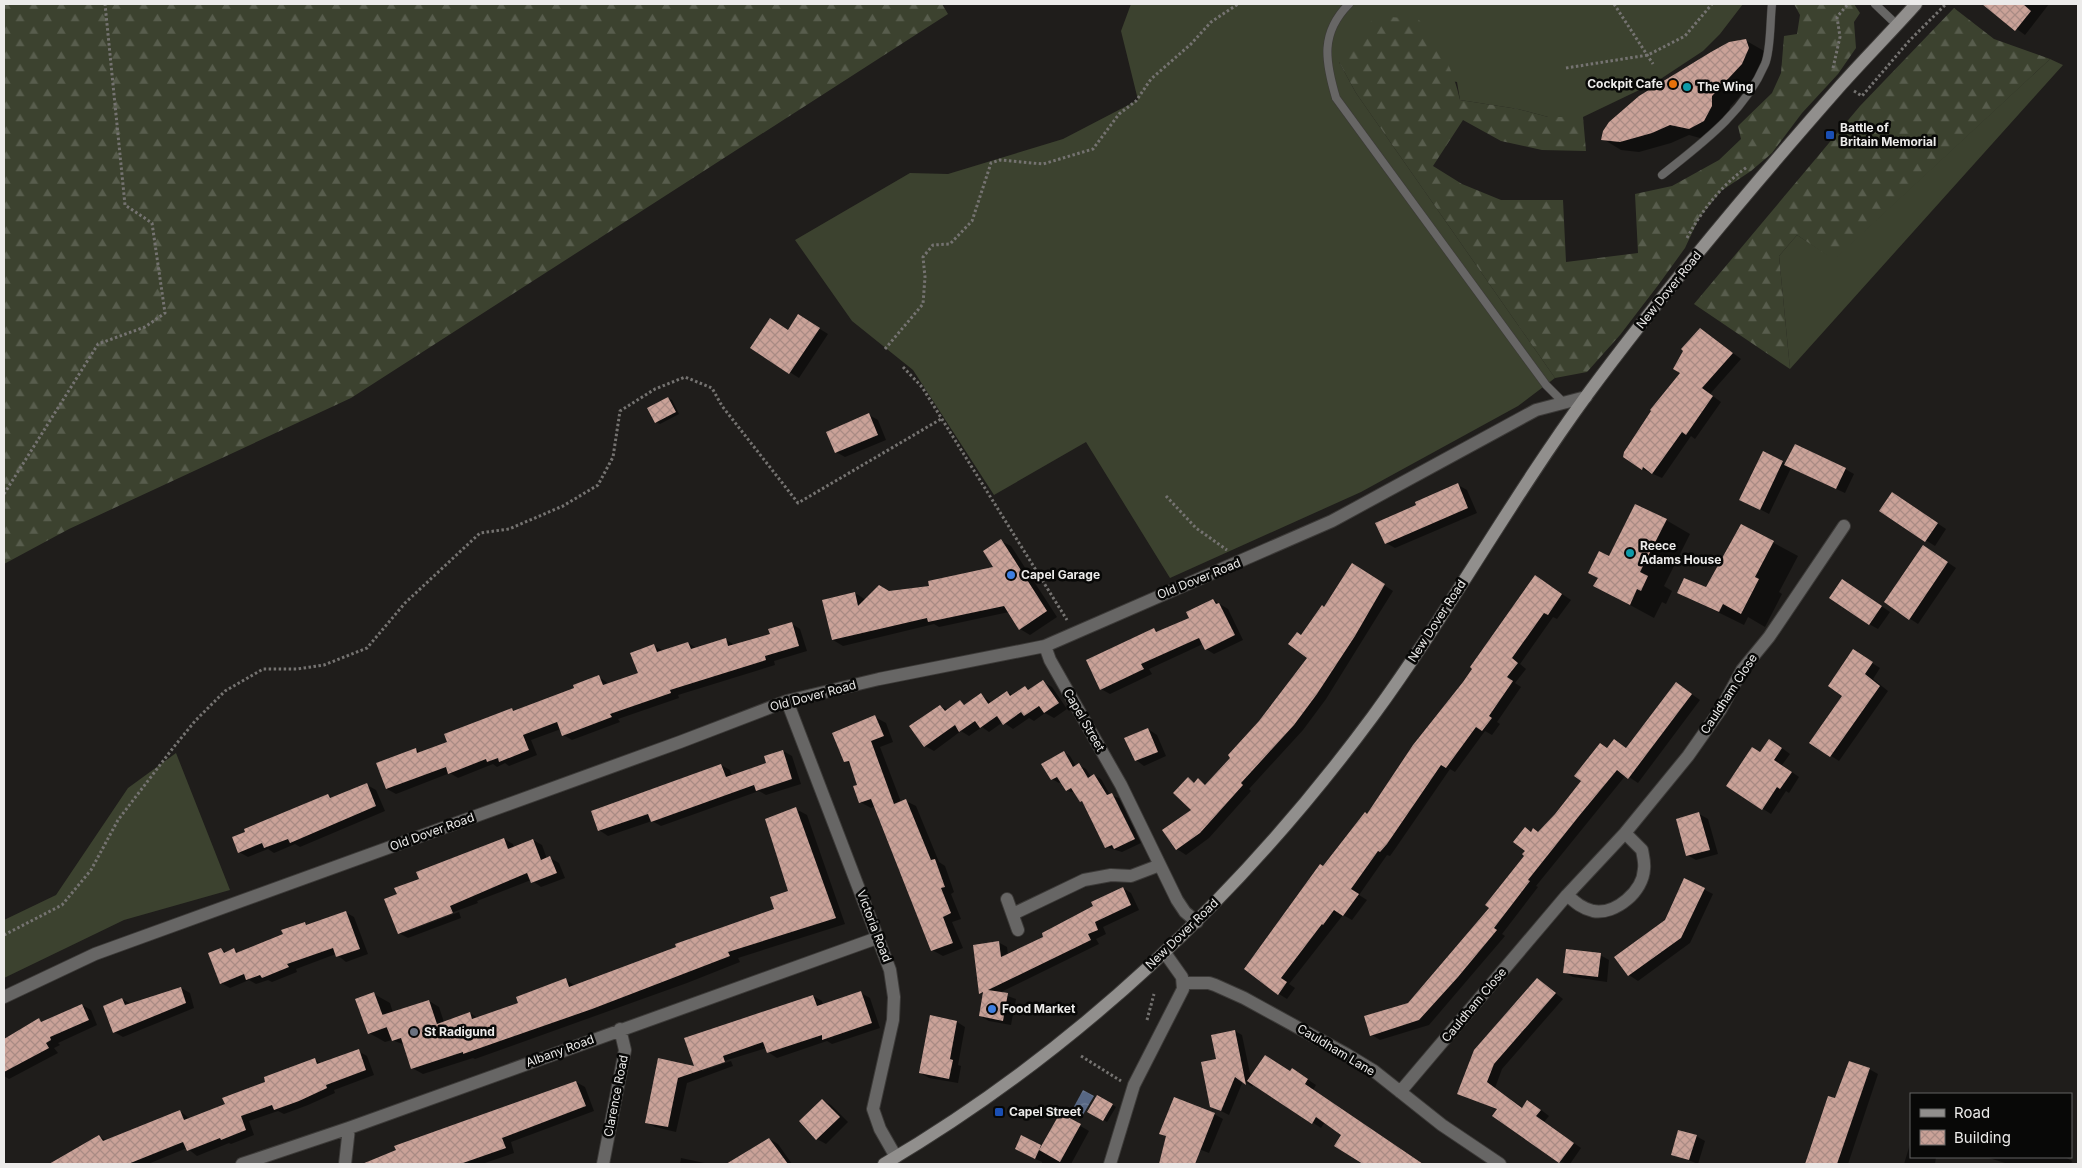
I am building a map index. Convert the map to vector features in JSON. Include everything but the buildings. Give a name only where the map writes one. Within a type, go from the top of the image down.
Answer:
[{"type":"main road","name":"New Dover Road","points":[[884,1164],[1000,1090],[1061,1042],[1165,952],[1239,878],[1335,767],[1371,718],[1586,397],[1664,294],[1842,83],[1916,4]]},
{"type":"street","name":"Old Dover Road","points":[[4,997],[95,954],[680,742],[787,701],[879,679],[1045,646],[1332,520],[1536,410],[1586,397]]},
{"type":"street","name":"Cauldham Close","points":[[1400,1092],[1567,895],[1625,833],[1688,756],[1721,709],[1742,670],[1769,637],[1844,526]]},
{"type":"street","name":"Capel Street","points":[[1045,646],[1050,660],[1121,785],[1181,906],[1197,922]]},
{"type":"street","name":"Victoria Road","points":[[787,701],[890,970],[894,1009],[873,1110],[880,1129],[896,1157]]},
{"type":"street","points":[[1567,895],[1579,906],[1594,911],[1623,903],[1637,890],[1644,870],[1642,850],[1625,833]]},
{"type":"street","points":[[1013,914],[1084,880],[1106,876],[1131,876],[1160,865]]},
{"type":"street","points":[[1007,899],[1018,930]]},
{"type":"street","name":"Albany Road","points":[[242,1164],[349,1128],[620,1029],[878,938]]},
{"type":"street","points":[[1110,1164],[1134,1085],[1180,998],[1184,983],[1165,952]]},
{"type":"street","name":"Cauldham Lane","points":[[1184,983],[1209,983],[1244,998],[1353,1058],[1442,1125],[1500,1164]]},
{"type":"street","name":"Clarence Road","points":[[603,1164],[625,1050],[620,1029]]},
{"type":"street","points":[[345,1164],[349,1128]]},
{"type":"lane","points":[[1349,4],[1339,15],[1328,38],[1328,69],[1336,98],[1546,385],[1564,403]]},
{"type":"lane","points":[[1662,175],[1707,139],[1741,105],[1766,63],[1772,4]]},
{"type":"lane","points":[[1875,4],[1897,25]]},
{"type":"path","points":[[4,494],[98,344],[145,326],[165,313],[152,223],[125,205],[105,4]]},
{"type":"path","points":[[885,349],[923,304],[925,277],[923,257],[934,245],[950,244],[972,221],[991,163],[1000,160],[1043,164],[1093,149],[1119,114],[1136,101],[1151,79],[1191,44],[1212,22],[1238,4]]},
{"type":"path","points":[[1614,4],[1653,64]]},
{"type":"path","points":[[1566,68],[1648,55],[1685,36],[1712,4]]},
{"type":"path","points":[[1832,76],[1840,37],[1837,17],[1848,4]]},
{"type":"path","points":[[1862,96],[1909,41],[1946,4]]},
{"type":"path","points":[[903,367],[922,387],[1075,633]]},
{"type":"path","points":[[4,935],[62,905],[92,870],[118,820],[172,748],[195,721],[225,691],[263,669],[298,669],[324,665],[367,648],[406,603],[480,533],[509,530],[563,506],[598,485],[612,458],[620,411],[655,390],[684,378],[712,388],[722,406],[798,503],[941,419]]},
{"type":"path","points":[[1166,496],[1196,528],[1240,562]]},
{"type":"path","points":[[1081,1056],[1125,1084],[1134,1085]]},
{"type":"green space","points":[[4,4],[942,4],[948,14],[351,398],[69,529],[4,564]]},
{"type":"green space","points":[[1131,4],[1743,4],[1720,34],[1703,51],[1656,82],[1583,117],[1548,117],[1518,109],[1460,100],[1457,82],[1339,62],[1356,93],[1555,378],[1518,406],[1361,492],[1170,578],[1086,442],[994,495],[913,370],[852,321],[795,240],[910,173],[948,174],[1063,139],[1138,100],[1121,31]]},
{"type":"green space","points":[[1794,4],[1854,4],[1860,13],[1854,22],[1856,48],[1838,74],[1802,113],[1772,153],[1751,171],[1721,191],[1699,218],[1685,248],[1659,284],[1620,335],[1587,372],[1555,378],[1356,93],[1339,62],[1349,46],[1376,16],[1418,19],[1433,37],[1445,57],[1454,78],[1460,100],[1518,109],[1548,117],[1583,117],[1586,151],[1542,150],[1501,141],[1463,120],[1433,166],[1462,184],[1501,200],[1563,200],[1566,262],[1638,253],[1635,194],[1672,186],[1719,160],[1741,139],[1738,126],[1772,93],[1781,73],[1784,36],[1797,34],[1800,15]]},
{"type":"green space","points":[[1954,8],[1994,39],[2050,59],[1834,260],[1797,235],[1779,256],[1790,369],[1694,304],[1860,106]]},
{"type":"green space","points":[[2050,59],[2063,65],[1790,369],[1779,256],[1797,235],[1834,259]]},
{"type":"green space","points":[[176,753],[230,890],[124,920],[4,978],[4,920],[56,895],[128,788]]},
{"type":"water","points":[[1083,1090],[1094,1096],[1081,1118],[1071,1112]]},
{"type":"place","name":"Cockpit Cafe","points":[[1673,84]]},
{"type":"place","name":"The Wing","points":[[1687,87]]},
{"type":"place","name":"Battle of Britain Memorial","points":[[1830,135]]},
{"type":"place","name":"Reece Adams House","points":[[1630,553]]},
{"type":"place","name":"Capel Garage","points":[[1011,575]]},
{"type":"place","name":"Food Market","points":[[992,1009]]},
{"type":"place","name":"St Radigund","points":[[414,1032]]},
{"type":"place","name":"Capel Street","points":[[999,1112]]}]
